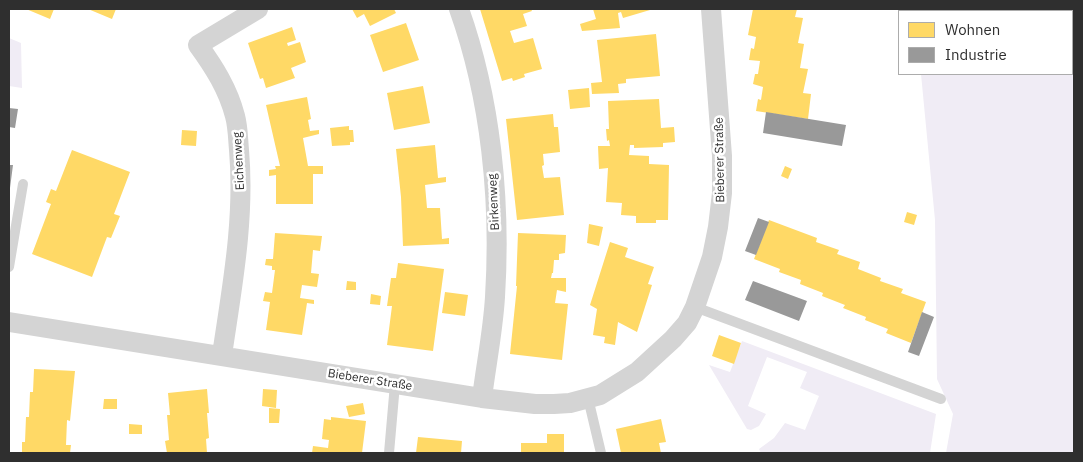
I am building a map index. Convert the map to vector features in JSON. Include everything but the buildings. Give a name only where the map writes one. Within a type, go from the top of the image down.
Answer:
[{"type":"street","name":"Eichenweg","points":[[222,355],[238,240],[241,170],[235,117],[229,98],[216,70],[198,45],[258,9]]},
{"type":"street","name":"Birkenweg","points":[[459,9],[478,75],[488,128],[494,186],[497,261],[495,299],[482,398]]},
{"type":"street","name":"Bieberer Straße","points":[[9,326],[222,355],[482,398],[535,404],[570,403],[600,395],[638,372],[673,339],[686,323],[695,307],[712,257],[722,193],[722,156],[711,9]]},
{"type":"lane","points":[[9,268],[23,184]]},
{"type":"lane","points":[[695,307],[941,399]]},
{"type":"lane","points":[[389,453],[395,384]]},
{"type":"lane","points":[[588,398],[601,453]]},
{"type":"shaded area","points":[[1074,9],[1074,453],[946,453],[953,414],[937,379],[935,220],[921,75],[1073,75],[1073,10],[915,10]]},
{"type":"shaded area","points":[[9,38],[21,43],[22,88],[9,86]]},
{"type":"shaded area","points":[[742,341],[936,414],[930,453],[761,453],[759,449],[774,438],[785,423],[805,430],[819,396],[800,388],[807,372],[767,357],[748,406],[766,414],[759,426],[751,430],[747,429],[709,365],[730,372]]}]
